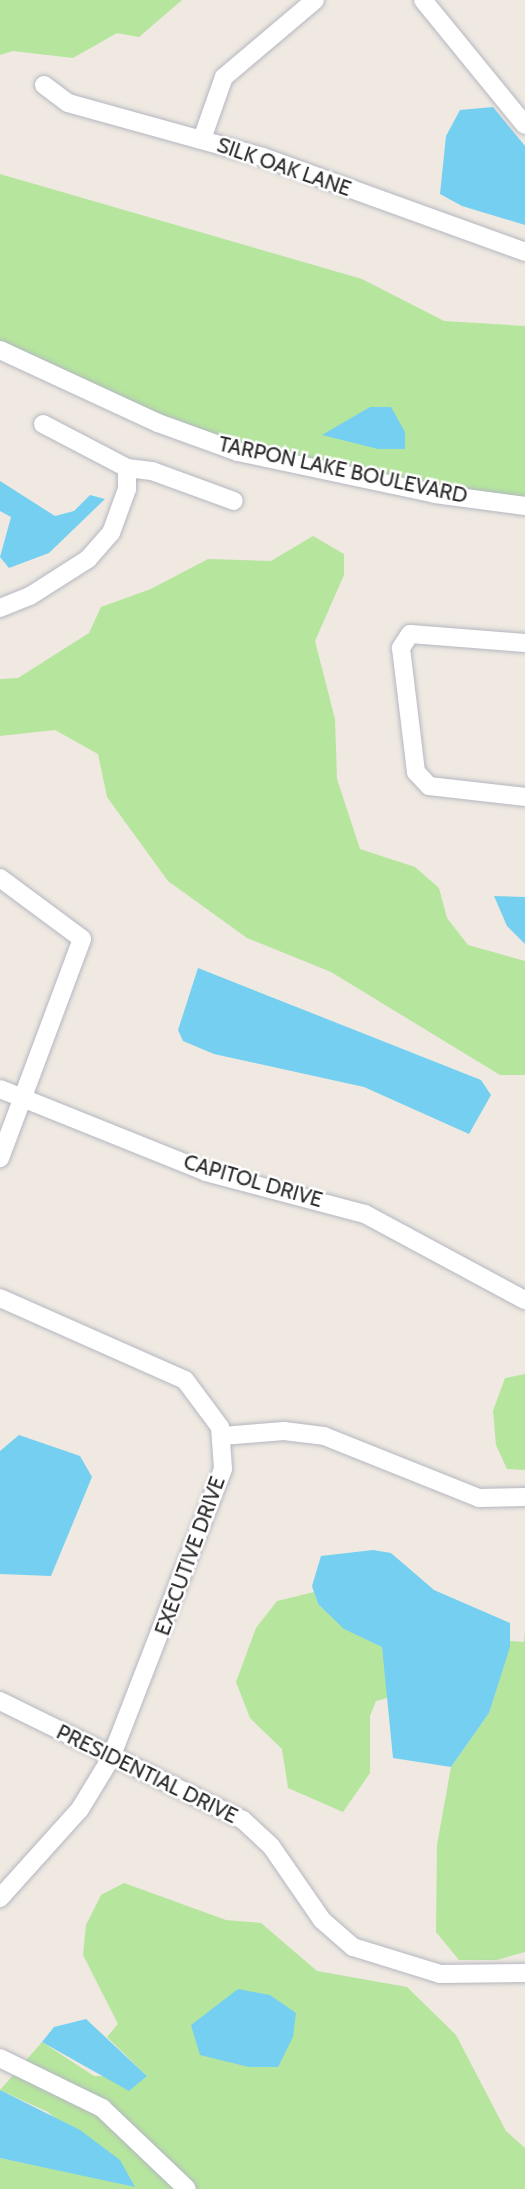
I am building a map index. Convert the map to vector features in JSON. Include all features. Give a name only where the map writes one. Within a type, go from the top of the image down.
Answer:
[{"type":"street","points":[[202,140],[224,77],[315,0]]},
{"type":"street","points":[[423,0],[525,125]]},
{"type":"street","name":"SILK OAK LANE","points":[[44,85],[68,103],[202,140],[525,252]]},
{"type":"street","name":"TARPON LAKE BOULEVARD","points":[[3,358],[158,423],[238,452],[435,494],[525,506]]},
{"type":"street","points":[[43,424],[127,468],[152,471],[234,501]]},
{"type":"street","points":[[0,608],[88,559],[111,533],[127,489],[127,468]]},
{"type":"street","points":[[525,643],[410,634],[400,648],[416,772],[429,786],[525,797]]},
{"type":"street","points":[[0,878],[82,939],[0,1158]]},
{"type":"street","name":"CAPITOL DRIVE","points":[[0,1089],[207,1172],[365,1214],[525,1300]]},
{"type":"street","name":"EXECUTIVE DRIVE","points":[[0,1298],[166,1368],[198,1392],[222,1436],[223,1469],[199,1543],[111,1758],[80,1809],[0,1898]]},
{"type":"street","points":[[222,1436],[284,1431],[324,1436],[479,1498],[525,1497]]},
{"type":"street","name":"PRESIDENTIAL DRIVE","points":[[0,1701],[111,1758],[243,1820],[271,1846],[322,1920],[353,1947],[440,1974],[525,1973]]},
{"type":"street","points":[[0,2058],[102,2108],[187,2189]]},
{"type":"green space","points":[[0,0],[182,0],[139,37],[117,33],[73,58],[13,51],[0,55]]},
{"type":"green space","points":[[0,174],[362,279],[444,321],[525,326],[525,500],[436,488],[240,446],[160,418],[0,342]]},
{"type":"green space","points":[[313,536],[344,554],[344,575],[315,641],[335,719],[337,779],[360,849],[415,867],[439,888],[447,918],[468,945],[525,961],[525,1075],[500,1075],[331,972],[247,938],[168,881],[107,797],[98,754],[55,730],[0,736],[0,679],[18,678],[89,633],[101,607],[151,589],[208,559],[271,561]]},
{"type":"green space","points":[[525,1374],[525,1470],[507,1469],[496,1445],[493,1411],[505,1378]]},
{"type":"green space","points":[[314,1592],[318,1604],[344,1628],[382,1647],[387,1698],[376,1701],[370,1716],[370,1773],[343,1812],[288,1788],[282,1749],[250,1718],[236,1682],[256,1628],[277,1601]]},
{"type":"green space","points":[[525,1631],[525,1952],[497,1960],[459,1960],[436,1932],[437,1845],[451,1767],[489,1713],[510,1641],[524,1642]]},
{"type":"green space","points":[[124,1883],[226,1920],[261,1923],[317,1971],[407,1987],[456,2035],[506,2131],[525,2148],[525,2189],[0,2189],[0,2158],[134,2186],[48,2112],[0,2090],[42,2042],[94,2076],[147,2076],[107,2037],[118,2024],[83,1955],[86,1925],[101,1895]]},
{"type":"water","points":[[493,107],[525,146],[525,225],[462,206],[440,194],[446,136],[460,110]]},
{"type":"water","points":[[370,407],[391,407],[405,432],[405,449],[378,449],[322,435]]},
{"type":"water","points":[[0,481],[55,516],[74,511],[90,495],[105,499],[49,553],[9,568],[0,557],[11,517],[0,511]]},
{"type":"water","points":[[494,896],[525,897],[525,944],[507,926]]},
{"type":"water","points":[[198,968],[481,1080],[491,1095],[469,1134],[364,1087],[214,1054],[183,1041],[178,1030]]},
{"type":"water","points":[[19,1435],[80,1456],[92,1477],[51,1576],[0,1574],[0,1451]]},
{"type":"water","points":[[373,1550],[391,1553],[434,1590],[510,1623],[510,1647],[489,1713],[451,1767],[393,1758],[382,1647],[344,1629],[318,1604],[312,1586],[321,1556]]},
{"type":"water","points":[[238,1989],[270,1995],[296,2013],[293,2037],[278,2067],[249,2067],[200,2055],[191,2025]]},
{"type":"water","points":[[86,2019],[147,2076],[129,2091],[42,2042],[54,2027]]},
{"type":"water","points":[[0,2090],[80,2130],[120,2160],[135,2187],[0,2158]]}]
